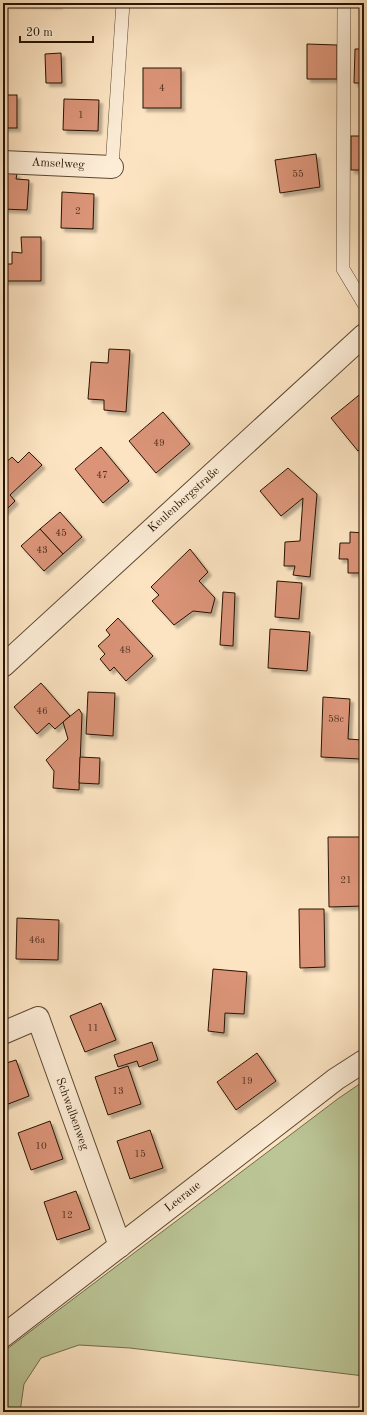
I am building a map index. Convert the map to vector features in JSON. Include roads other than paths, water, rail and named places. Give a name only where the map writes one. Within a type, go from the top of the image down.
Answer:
[{"type":"street","name":"Amselweg","points":[[3,162],[112,167]]},
{"type":"street","name":"Keulenbergstraße","points":[[3,666],[364,335]]},
{"type":"street","name":"Schwalbenweg","points":[[3,1034],[38,1018],[120,1246]]},
{"type":"street","name":"Leeraue","points":[[3,1336],[336,1079],[364,1061]]},
{"type":"lane","points":[[112,167],[123,3]]},
{"type":"lane","points":[[344,6],[343,269],[364,304]]}]
